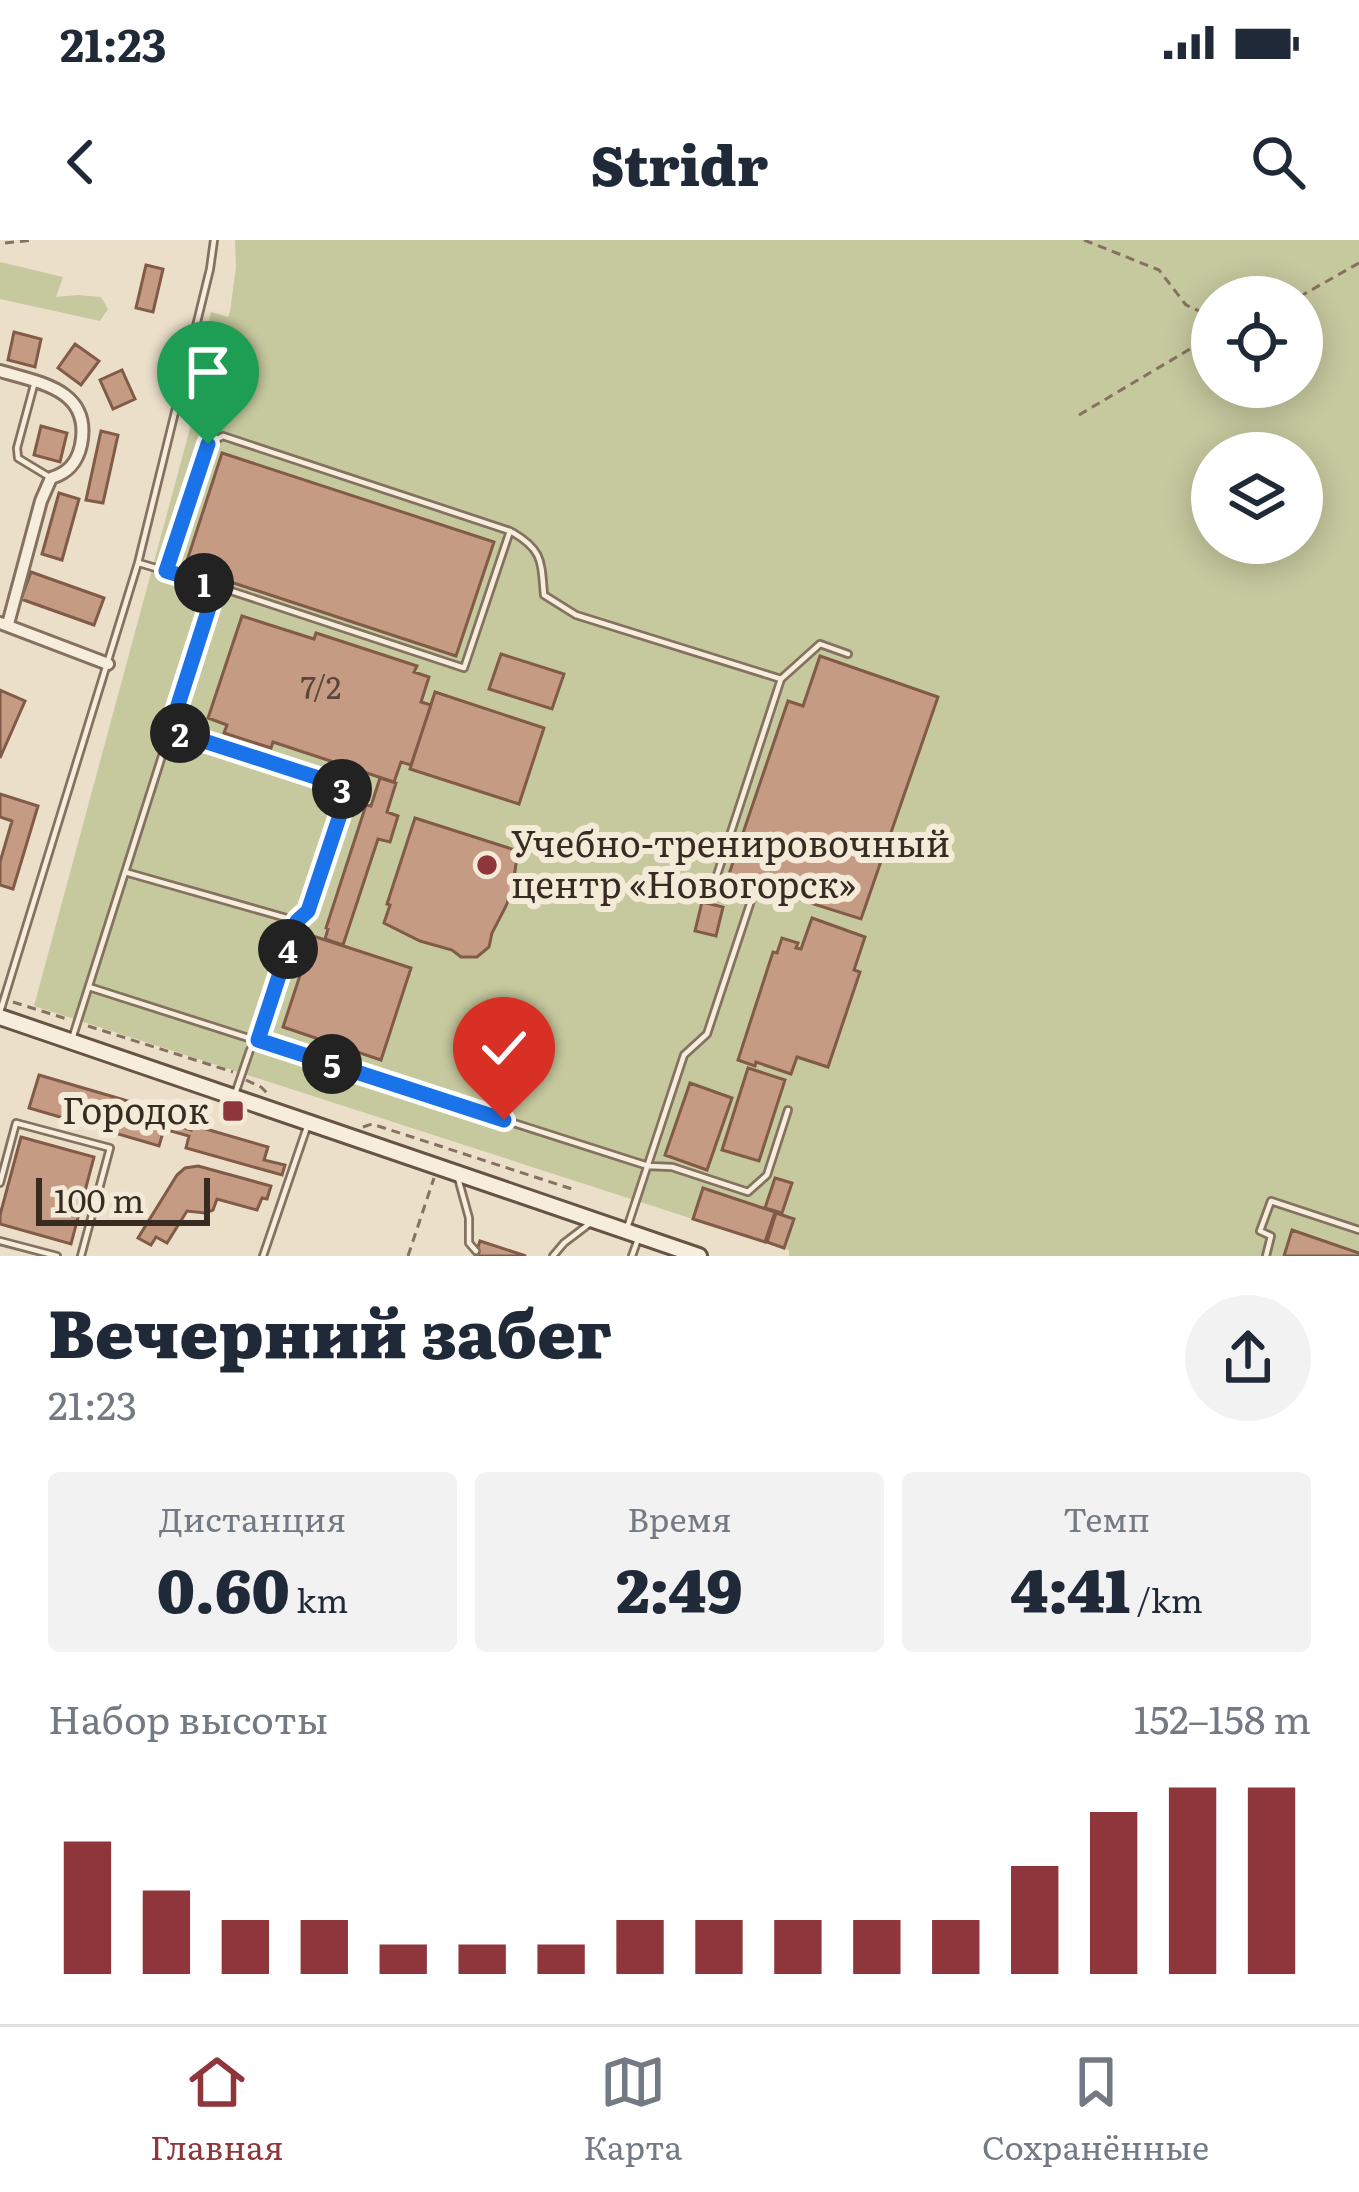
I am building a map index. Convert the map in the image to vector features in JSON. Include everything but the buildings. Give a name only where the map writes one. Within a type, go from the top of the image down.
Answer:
[{"type":"street","points":[[0,371],[54,388],[81,412],[84,430],[79,456],[62,475],[51,478],[40,501],[4,624],[108,664]]},
{"type":"street","points":[[0,1015],[699,1256]]},
{"type":"lane","points":[[0,1015],[137,562],[214,240]]},
{"type":"lane","points":[[35,381],[18,458],[51,478]]},
{"type":"lane","points":[[166,571],[208,444],[223,436],[509,530],[530,542],[541,557],[544,595],[576,615],[782,679]]},
{"type":"lane","points":[[137,562],[464,668],[509,530]]},
{"type":"lane","points":[[71,1041],[216,586]]},
{"type":"lane","points":[[632,1256],[648,1166],[684,1055],[707,1034],[752,898],[724,889],[717,874],[782,679],[820,644],[848,654]]},
{"type":"lane","points":[[170,730],[340,785],[346,797],[308,911],[297,921],[258,1040],[234,1096]]},
{"type":"lane","points":[[125,872],[297,921]]},
{"type":"lane","points":[[89,987],[648,1166],[672,1167],[748,1192],[766,1175],[788,1110]]},
{"type":"lane","points":[[263,1256],[309,1122]]},
{"type":"lane","points":[[0,1183],[16,1123],[110,1148],[81,1256]]},
{"type":"lane","points":[[456,1172],[466,1204],[469,1243],[476,1251]]},
{"type":"lane","points":[[1266,1256],[1271,1236],[1260,1232],[1270,1201],[1359,1230]]},
{"type":"lane","points":[[553,1256],[596,1220]]},
{"type":"lane","points":[[0,1240],[57,1256]]},
{"type":"path","points":[[5,243],[34,240]]},
{"type":"path","points":[[1084,240],[1159,270],[1191,306]]},
{"type":"path","points":[[1323,283],[1359,263]]},
{"type":"path","points":[[1078,416],[1191,349]]},
{"type":"path","points":[[5,999],[242,1075],[267,1094]]},
{"type":"path","points":[[364,1126],[372,1124],[575,1190]]},
{"type":"path","points":[[408,1256],[435,1174]]},
{"type":"green space","points":[[235,240],[1359,240],[1359,1256],[789,1256],[789,1250],[34,1006],[215,336],[206,333],[211,312],[228,317]]},
{"type":"green space","points":[[0,262],[63,277],[56,297],[101,297],[108,309],[100,321],[0,299]]},
{"type":"place","name":"Учебно-тренировочный центр «Новогорск»","points":[[487,865]]},
{"type":"place","name":"Городок","points":[[233,1111]]},
{"type":"route","points":[[208,444],[166,571],[216,586],[170,730],[340,785],[346,797],[308,911],[297,921],[258,1040],[504,1120]]}]
